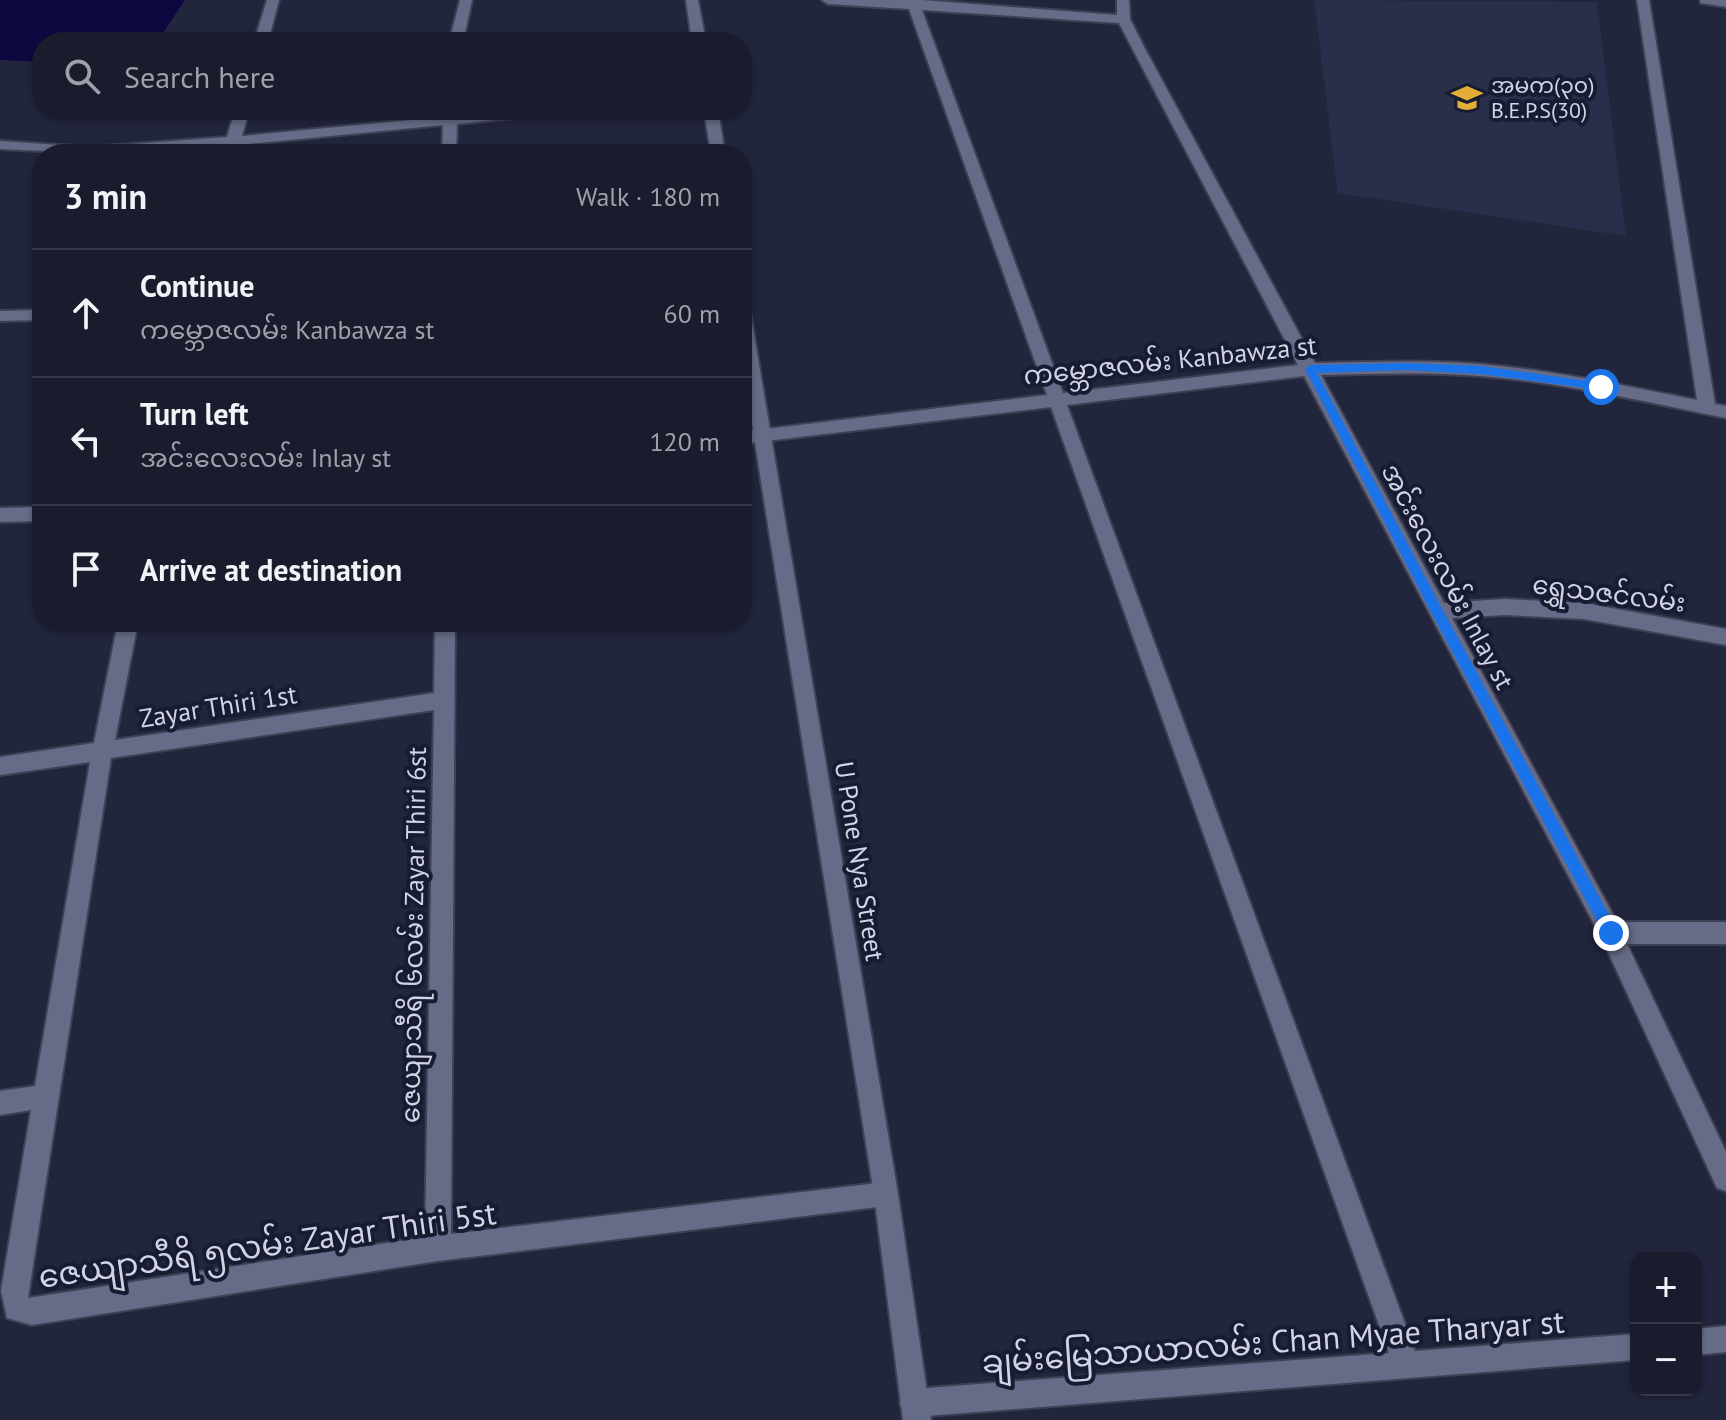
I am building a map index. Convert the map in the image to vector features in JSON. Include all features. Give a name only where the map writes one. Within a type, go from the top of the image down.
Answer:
[{"type":"street","points":[[264,32],[273,0]]},
{"type":"street","points":[[457,32],[466,0]]},
{"type":"street","points":[[692,0],[697,32]]},
{"type":"street","points":[[828,0],[1124,9]]},
{"type":"street","points":[[1643,0],[1707,408]]},
{"type":"street","points":[[1706,0],[1726,3]]},
{"type":"street","points":[[916,4],[1407,1366]]},
{"type":"street","name":"အင်းလေးလမ်း Inlay st","points":[[1124,9],[1436,611],[1611,933],[1726,1179]]},
{"type":"street","points":[[233,144],[239,120]]},
{"type":"street","points":[[258,144],[417,120]]},
{"type":"street","points":[[449,144],[450,120]]},
{"type":"street","points":[[713,120],[716,144]]},
{"type":"street","points":[[0,145],[32,147]]},
{"type":"street","points":[[0,316],[32,315]]},
{"type":"street","name":"ကမ္ဘောဇလမ်း Kanbawza st","points":[[752,437],[1310,369],[1406,367],[1481,370],[1601,387],[1726,412]]},
{"type":"street","name":"U Pone Nya Street","points":[[752,437],[886,1194],[916,1412]]},
{"type":"street","points":[[0,515],[32,514]]},
{"type":"street","name":"ရွှေသဇင်လမ်း","points":[[1436,611],[1504,607],[1584,611],[1726,637]]},
{"type":"street","name":"ဇေယျာသီရိ ၅လမ်း Zayar Thiri 5st","points":[[126,632],[99,753],[48,1096],[14,1291],[16,1309],[32,1312],[438,1248],[886,1194]]},
{"type":"street","name":"ဇေယျာသီရိ ၆လမ်း Zayar Thiri 6st","points":[[438,1248],[445,632]]},
{"type":"street","name":"Zayar Thiri 1st","points":[[0,766],[444,700]]},
{"type":"street","points":[[1611,933],[1726,933]]},
{"type":"street","points":[[0,1103],[48,1096]]},
{"type":"street","points":[[1702,1341],[1726,1339]]},
{"type":"street","name":"ချမ်းမြေသာယာလမ်း Chan Myae Tharyar st","points":[[916,1412],[1630,1347]]},
{"type":"shaded area","points":[[0,0],[185,0],[164,32],[32,32],[32,62],[0,60]]},
{"type":"shaded area","name":"အမက(၃၀) B.E.P.S(30)","points":[[1314,0],[1597,2],[1626,236],[1338,193]]},
{"type":"place","name":"အမက(၃၀) B.E.P.S(30)","points":[[1467,98]]},
{"type":"route","points":[[1601,387],[1481,370],[1406,367],[1310,369],[1436,611],[1611,933]]}]
